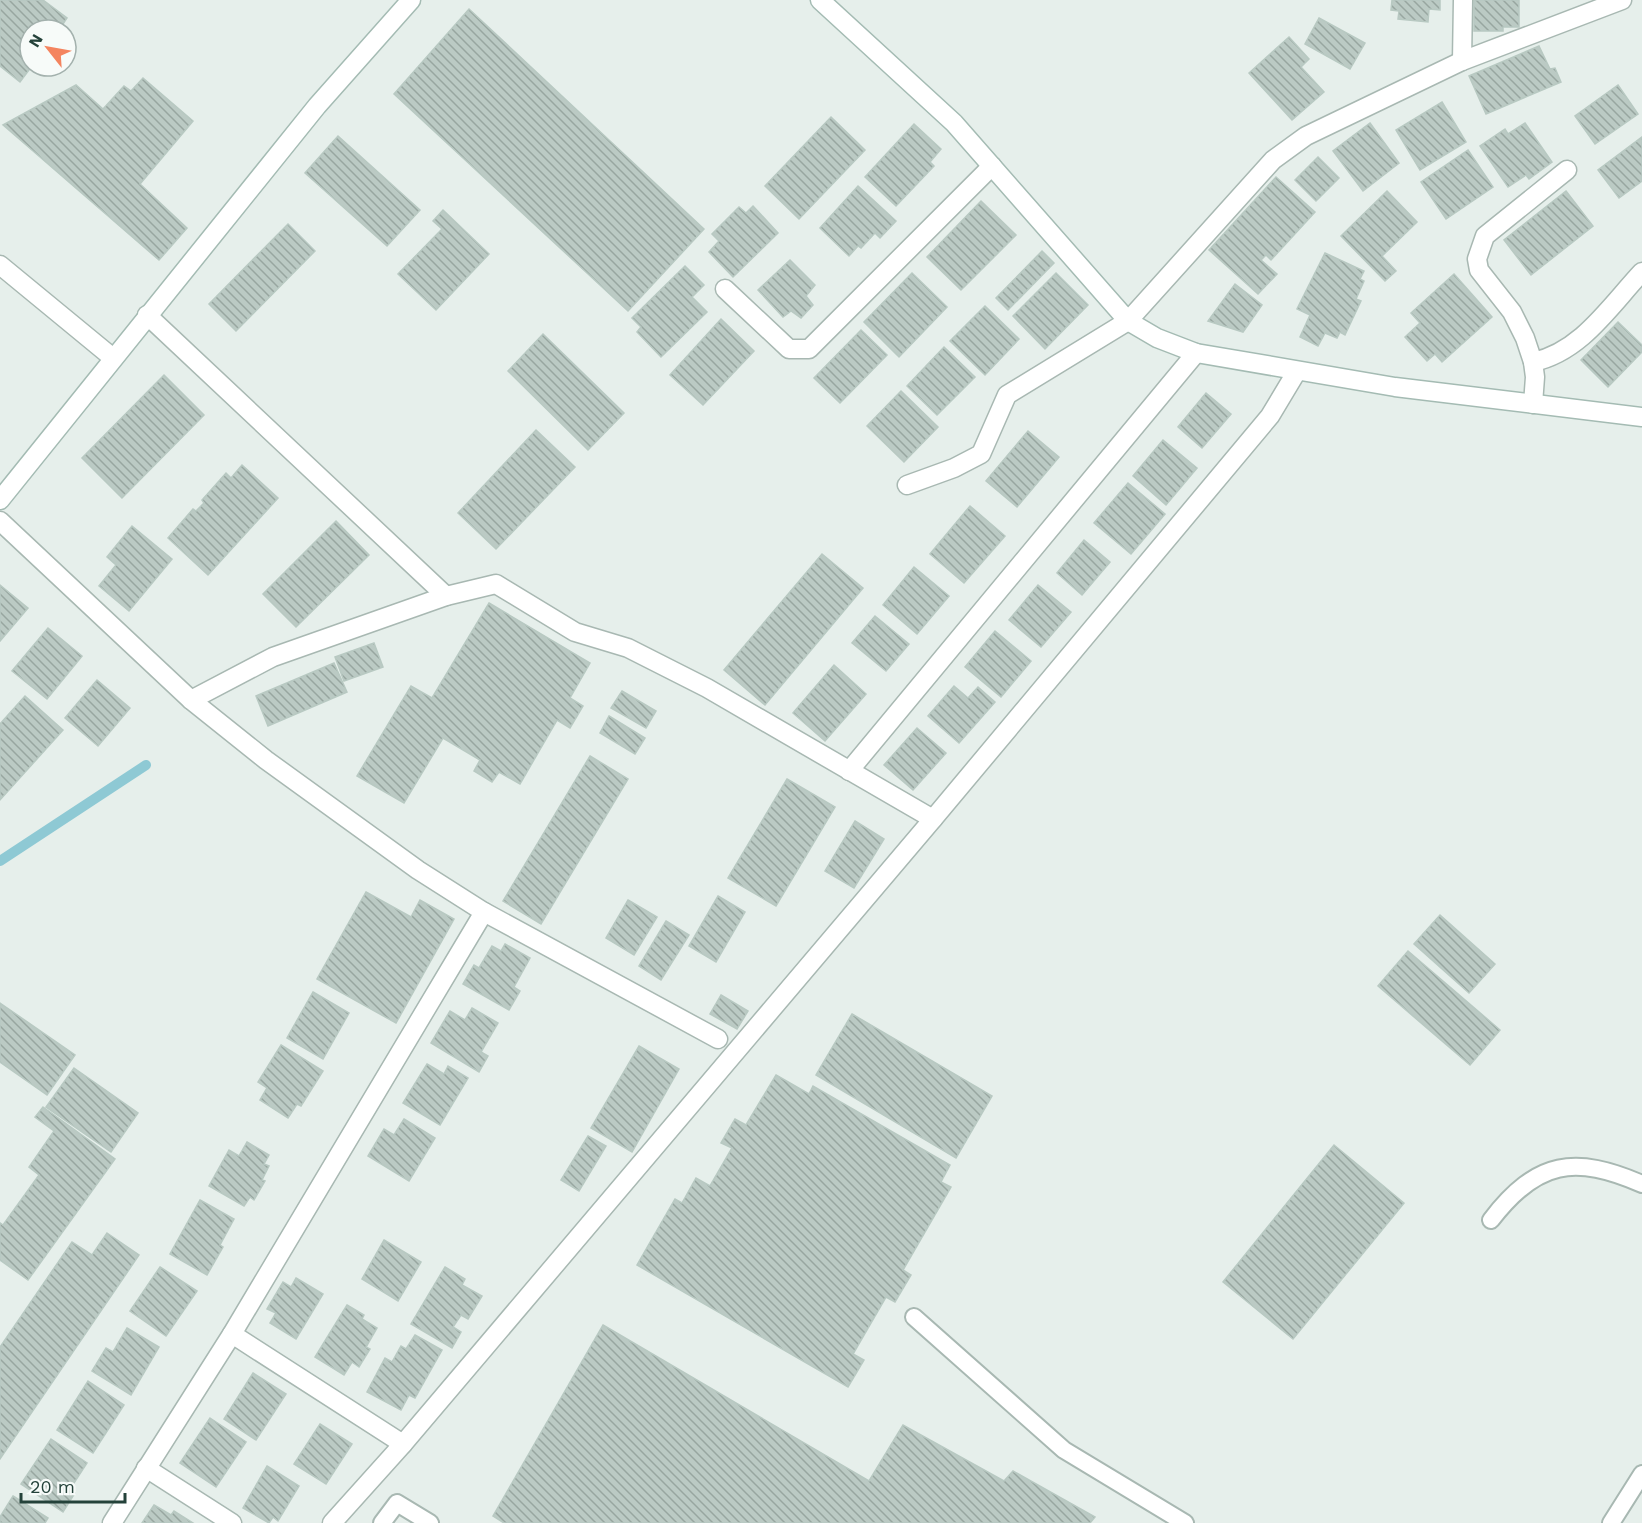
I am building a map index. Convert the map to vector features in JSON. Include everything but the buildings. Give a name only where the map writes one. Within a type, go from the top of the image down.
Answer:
[{"type":"street","points":[[0,500],[317,106],[411,0]]},
{"type":"street","points":[[820,0],[954,123],[1128,321],[1157,338],[1196,353],[1395,387],[1642,417]]},
{"type":"street","points":[[1462,62],[1463,0]]},
{"type":"street","points":[[907,485],[954,468],[981,454],[1007,395],[1128,321],[1273,160],[1306,136],[1462,62],[1622,0]]},
{"type":"street","points":[[725,290],[789,349],[809,349],[992,166]]},
{"type":"street","points":[[1533,404],[1535,377],[1525,338],[1512,312],[1479,270],[1477,259],[1485,236],[1567,170]]},
{"type":"street","points":[[0,265],[113,358]]},
{"type":"street","points":[[1533,362],[1549,359],[1578,341],[1642,272]]},
{"type":"street","points":[[147,315],[446,596]]},
{"type":"street","points":[[849,771],[1196,353]]},
{"type":"street","points":[[332,1523],[403,1444],[933,819],[1269,416],[1297,371]]},
{"type":"street","points":[[0,521],[190,700],[266,760],[417,870],[484,912],[718,1039]]},
{"type":"street","points":[[190,700],[273,657],[446,596],[496,584],[575,632],[628,648],[707,688],[933,819]]},
{"type":"street","points":[[112,1523],[232,1334],[484,912]]},
{"type":"street","points":[[232,1334],[403,1444]]},
{"type":"street","points":[[146,1468],[232,1523]]},
{"type":"lane","points":[[1491,1220],[1506,1200],[1537,1178],[1563,1166],[1583,1166],[1642,1184]]},
{"type":"lane","points":[[914,1317],[1064,1450],[1185,1523]]},
{"type":"lane","points":[[1611,1523],[1642,1474]]},
{"type":"lane","points":[[382,1523],[397,1503],[430,1523]]},
{"type":"waterway","points":[[0,861],[146,765]]}]
